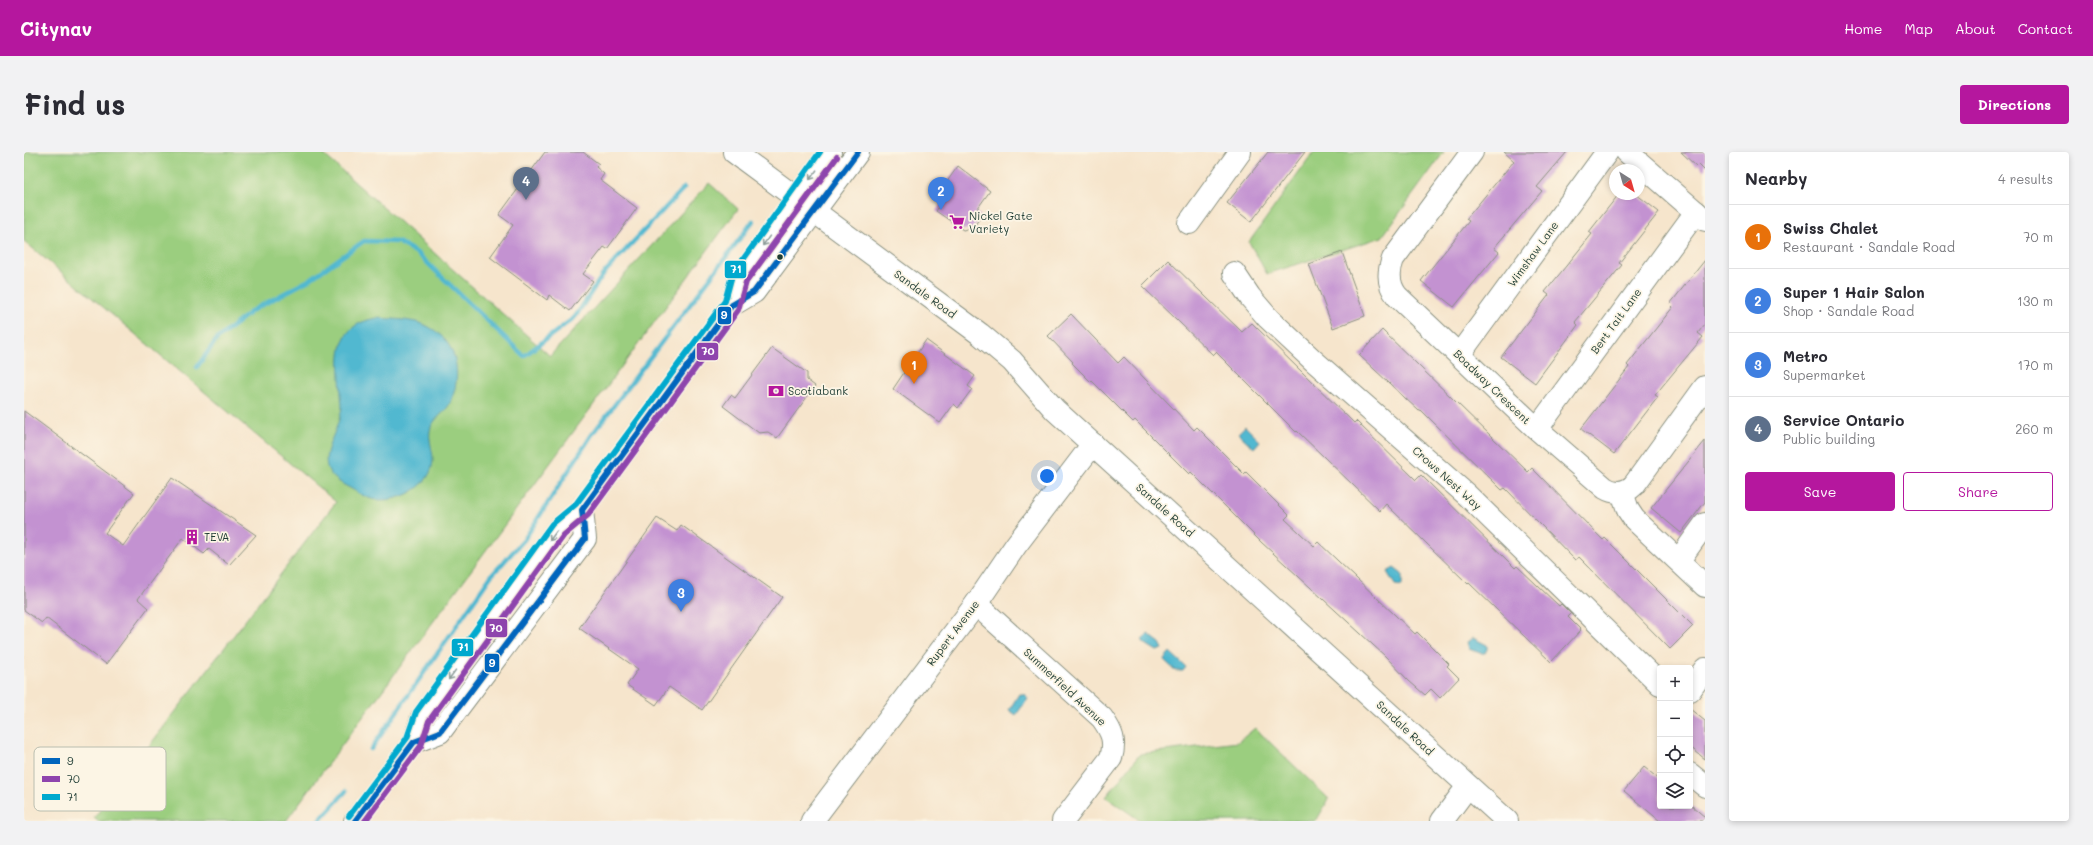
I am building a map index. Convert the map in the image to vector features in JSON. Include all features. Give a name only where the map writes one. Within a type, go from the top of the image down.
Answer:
[{"type":"street","name":"Sandale Road","points":[[734,152],[980,334],[1012,361],[1055,410],[1507,821]]},
{"type":"street","points":[[732,306],[739,279],[796,197],[830,152]]},
{"type":"street","points":[[356,821],[414,742],[422,717],[558,529],[582,510],[732,306],[754,292],[858,152]]},
{"type":"street","points":[[1189,223],[1240,152]]},
{"type":"street","name":"Boadway Crescent","points":[[1472,152],[1394,256],[1389,273],[1391,285],[1397,296],[1537,430],[1605,488],[1613,492],[1622,492]]},
{"type":"street","name":"Wimshaw Lane","points":[[1459,355],[1607,152]]},
{"type":"street","points":[[1627,152],[1700,216]]},
{"type":"street","name":"Bert Tait Lane","points":[[1537,430],[1700,216]]},
{"type":"street","name":"Crows Nest Way","points":[[1234,273],[1250,297],[1268,318],[1314,361],[1467,495],[1657,681]]},
{"type":"street","points":[[1705,387],[1634,485],[1622,492],[1628,510],[1634,519],[1705,586]]},
{"type":"street","name":"Rupert Avenue","points":[[812,821],[976,604],[1016,545],[1093,444]]},
{"type":"street","points":[[1679,560],[1705,524]]},
{"type":"street","name":"Summerfield Avenue","points":[[976,604],[1102,718],[1112,732],[1114,747],[1111,758],[1064,821]]},
{"type":"street","points":[[1693,686],[1705,669]]},
{"type":"street","points":[[1693,776],[1705,786]]},
{"type":"street","points":[[1442,821],[1468,786]]},
{"type":"green space","points":[[24,152],[321,152],[550,356],[709,183],[738,209],[286,821],[98,821],[94,818],[99,811],[166,811],[166,747],[148,747],[336,502],[24,241]]},
{"type":"green space","points":[[1314,152],[1444,152],[1382,237],[1267,274],[1249,242]]},
{"type":"green space","points":[[1255,728],[1329,799],[1316,821],[1141,821],[1106,797],[1140,754],[1238,742]]},
{"type":"water","points":[[377,318],[416,322],[429,327],[439,334],[447,342],[453,352],[457,376],[455,388],[449,405],[435,420],[431,427],[430,439],[433,460],[428,477],[422,484],[407,494],[381,500],[365,496],[337,480],[329,472],[326,463],[329,445],[342,410],[340,356],[342,346],[346,336],[353,328],[363,322]]},
{"type":"water","points":[[1245,426],[1260,441],[1254,448],[1238,433]]},
{"type":"water","points":[[1394,568],[1402,574],[1402,586],[1395,585],[1387,572]]},
{"type":"water","points":[[1148,634],[1160,643],[1163,649],[1157,651],[1144,643],[1142,639]]},
{"type":"water","points":[[1473,638],[1487,645],[1485,653],[1480,653],[1469,649],[1467,642]]},
{"type":"water","points":[[1170,652],[1186,667],[1183,671],[1176,671],[1165,661],[1164,659]]},
{"type":"water","points":[[1019,694],[1024,694],[1028,698],[1016,715],[1009,710]]},
{"type":"building","points":[[545,152],[583,152],[599,164],[596,167],[604,174],[600,180],[637,208],[607,249],[604,247],[583,274],[593,281],[570,311],[549,295],[547,300],[490,257],[513,225],[499,215]]},
{"type":"building","points":[[1268,152],[1305,152],[1251,222],[1227,203]]},
{"type":"building","points":[[1504,152],[1567,152],[1537,187],[1542,191],[1494,248],[1499,252],[1454,307],[1421,281],[1469,221],[1466,219],[1514,161]]},
{"type":"building","points":[[1681,152],[1705,152],[1705,171],[1698,164],[1696,166]]},
{"type":"building","points":[[958,166],[990,191],[975,212],[981,216],[973,228],[963,230],[936,211],[945,198],[939,193]]},
{"type":"building","points":[[1614,200],[1644,200],[1659,212],[1619,263],[1622,265],[1575,322],[1578,325],[1535,383],[1501,357],[1549,295],[1545,292],[1592,234],[1589,232]]},
{"type":"building","points":[[1342,252],[1365,316],[1333,328],[1309,264]]},
{"type":"building","points":[[1168,260],[1242,332],[1252,323],[1354,423],[1356,421],[1416,480],[1421,475],[1515,568],[1517,566],[1559,606],[1561,604],[1571,614],[1568,617],[1581,630],[1551,662],[1386,504],[1380,511],[1297,431],[1296,432],[1216,352],[1213,355],[1142,286]]},
{"type":"building","points":[[1705,260],[1705,324],[1698,333],[1703,337],[1655,395],[1658,397],[1614,454],[1581,429],[1629,367],[1627,365],[1673,307],[1670,304]]},
{"type":"building","points":[[1071,314],[1118,363],[1124,357],[1194,430],[1197,427],[1244,474],[1246,472],[1289,515],[1285,519],[1314,546],[1318,542],[1415,634],[1417,632],[1449,664],[1447,666],[1459,678],[1440,698],[1431,689],[1425,695],[1409,681],[1385,656],[1261,542],[1191,472],[1189,474],[1135,420],[1133,422],[1072,363],[1073,362],[1048,336]]},
{"type":"building","points":[[1382,330],[1528,472],[1532,468],[1603,540],[1605,538],[1693,626],[1670,649],[1579,557],[1575,560],[1505,488],[1502,490],[1421,410],[1419,411],[1359,355]]},
{"type":"building","points":[[926,340],[975,376],[968,386],[972,389],[958,408],[954,404],[940,423],[893,389]]},
{"type":"building","name":"Scotiabank","points":[[772,348],[807,373],[807,380],[815,386],[777,438],[768,432],[759,433],[723,406],[731,395],[735,398]]},
{"type":"building","name":"TEVA","points":[[24,411],[134,493],[105,533],[123,546],[172,478],[256,535],[229,565],[209,549],[204,554],[183,538],[138,599],[148,608],[106,664],[46,618],[42,623],[24,610]]},
{"type":"building","points":[[1705,441],[1705,502],[1681,533],[1651,508]]},
{"type":"building","points":[[657,518],[677,531],[681,525],[782,597],[702,710],[669,687],[656,705],[627,685],[638,669],[579,628]]},
{"type":"building","points":[[1693,711],[1705,721],[1705,759],[1693,749]]},
{"type":"building","points":[[1644,767],[1657,778],[1657,809],[1693,809],[1693,807],[1705,817],[1705,821],[1660,821],[1624,791]]},
{"type":"waterway","points":[[197,367],[217,339],[253,310],[309,280],[364,241],[398,242],[417,253],[524,356],[575,317],[604,273],[684,188]]},
{"type":"waterway","points":[[371,749],[491,576],[524,540],[591,436],[753,221]]},
{"type":"waterway","points":[[319,821],[346,791]]},
{"type":"transit line","name":"71","points":[[349,816],[407,738],[416,712],[552,524],[576,504],[725,301],[732,275],[820,152]]},
{"type":"transit line","name":"9","points":[[355,821],[414,742],[440,732],[585,539],[582,510],[732,305],[754,292],[858,152]]},
{"type":"transit line","name":"70","points":[[365,821],[421,746],[429,721],[564,535],[588,515],[738,310],[746,282],[837,157]]},
{"type":"place","name":"Service Ontario","points":[[526,200]]},
{"type":"place","name":"Super 1 Hair Salon","points":[[941,210]]},
{"type":"place","name":"Nickel Gate Variety","points":[[957,222]]},
{"type":"place","name":"Swiss Chalet","points":[[914,384]]},
{"type":"place","name":"Scotiabank","points":[[776,391]]},
{"type":"place","name":"TEVA","points":[[192,537]]},
{"type":"place","name":"Metro","points":[[681,612]]}]
